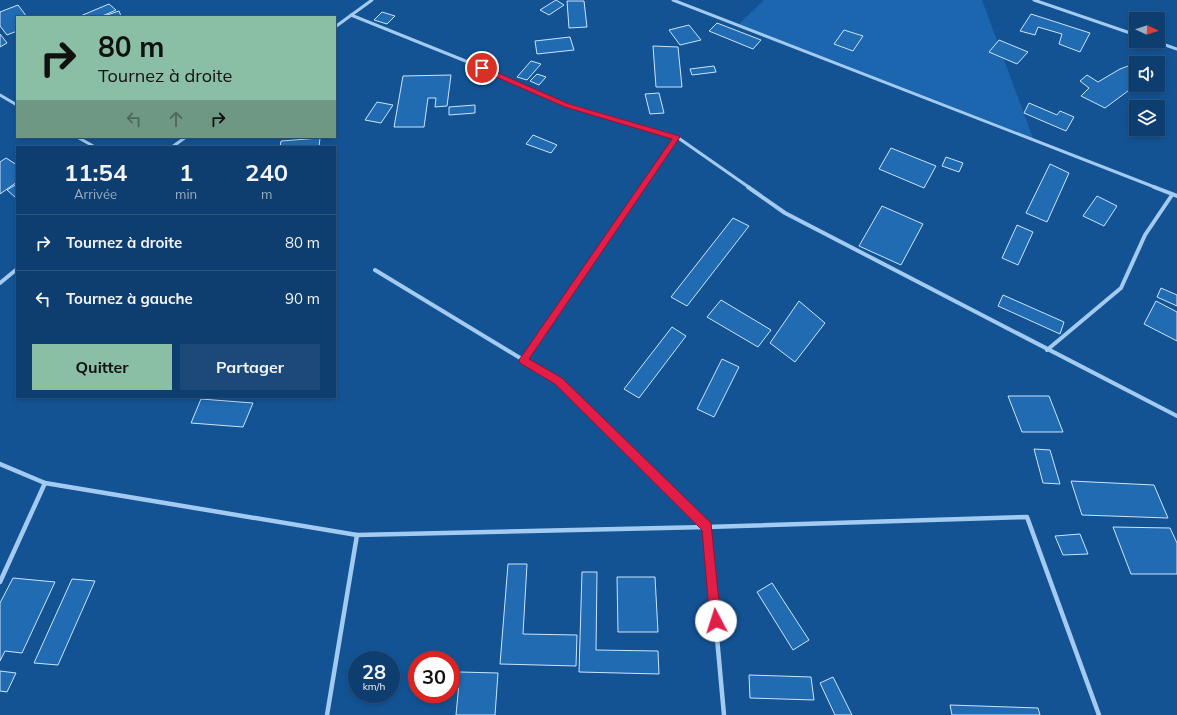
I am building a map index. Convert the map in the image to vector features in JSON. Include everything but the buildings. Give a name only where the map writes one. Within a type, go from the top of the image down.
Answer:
[{"type":"street","points":[[336,26],[372,0]]},
{"type":"street","points":[[674,0],[1177,196]]},
{"type":"street","points":[[1034,0],[1129,33]]},
{"type":"street","points":[[351,16],[468,62],[567,105],[677,137],[785,213],[1177,416]]},
{"type":"street","points":[[1165,45],[1177,49]]},
{"type":"street","points":[[0,95],[16,103]]},
{"type":"street","points":[[523,360],[677,137]]},
{"type":"street","points":[[79,138],[93,146]]},
{"type":"street","points":[[173,146],[185,138]]},
{"type":"street","points":[[1048,350],[1121,288],[1145,236],[1172,195]]},
{"type":"street","points":[[0,283],[16,270]]},
{"type":"street","points":[[375,270],[558,381],[707,527],[724,715]]},
{"type":"street","points":[[0,464],[45,483],[357,535],[707,527],[1027,517],[1099,715]]},
{"type":"street","points":[[0,582],[45,483]]},
{"type":"street","points":[[327,715],[357,535]]},
{"type":"shaded area","points":[[764,0],[982,0],[1034,141],[738,25]]},
{"type":"route","points":[[482,68],[567,105],[677,137],[523,360],[558,381],[707,527],[716,621]]}]
